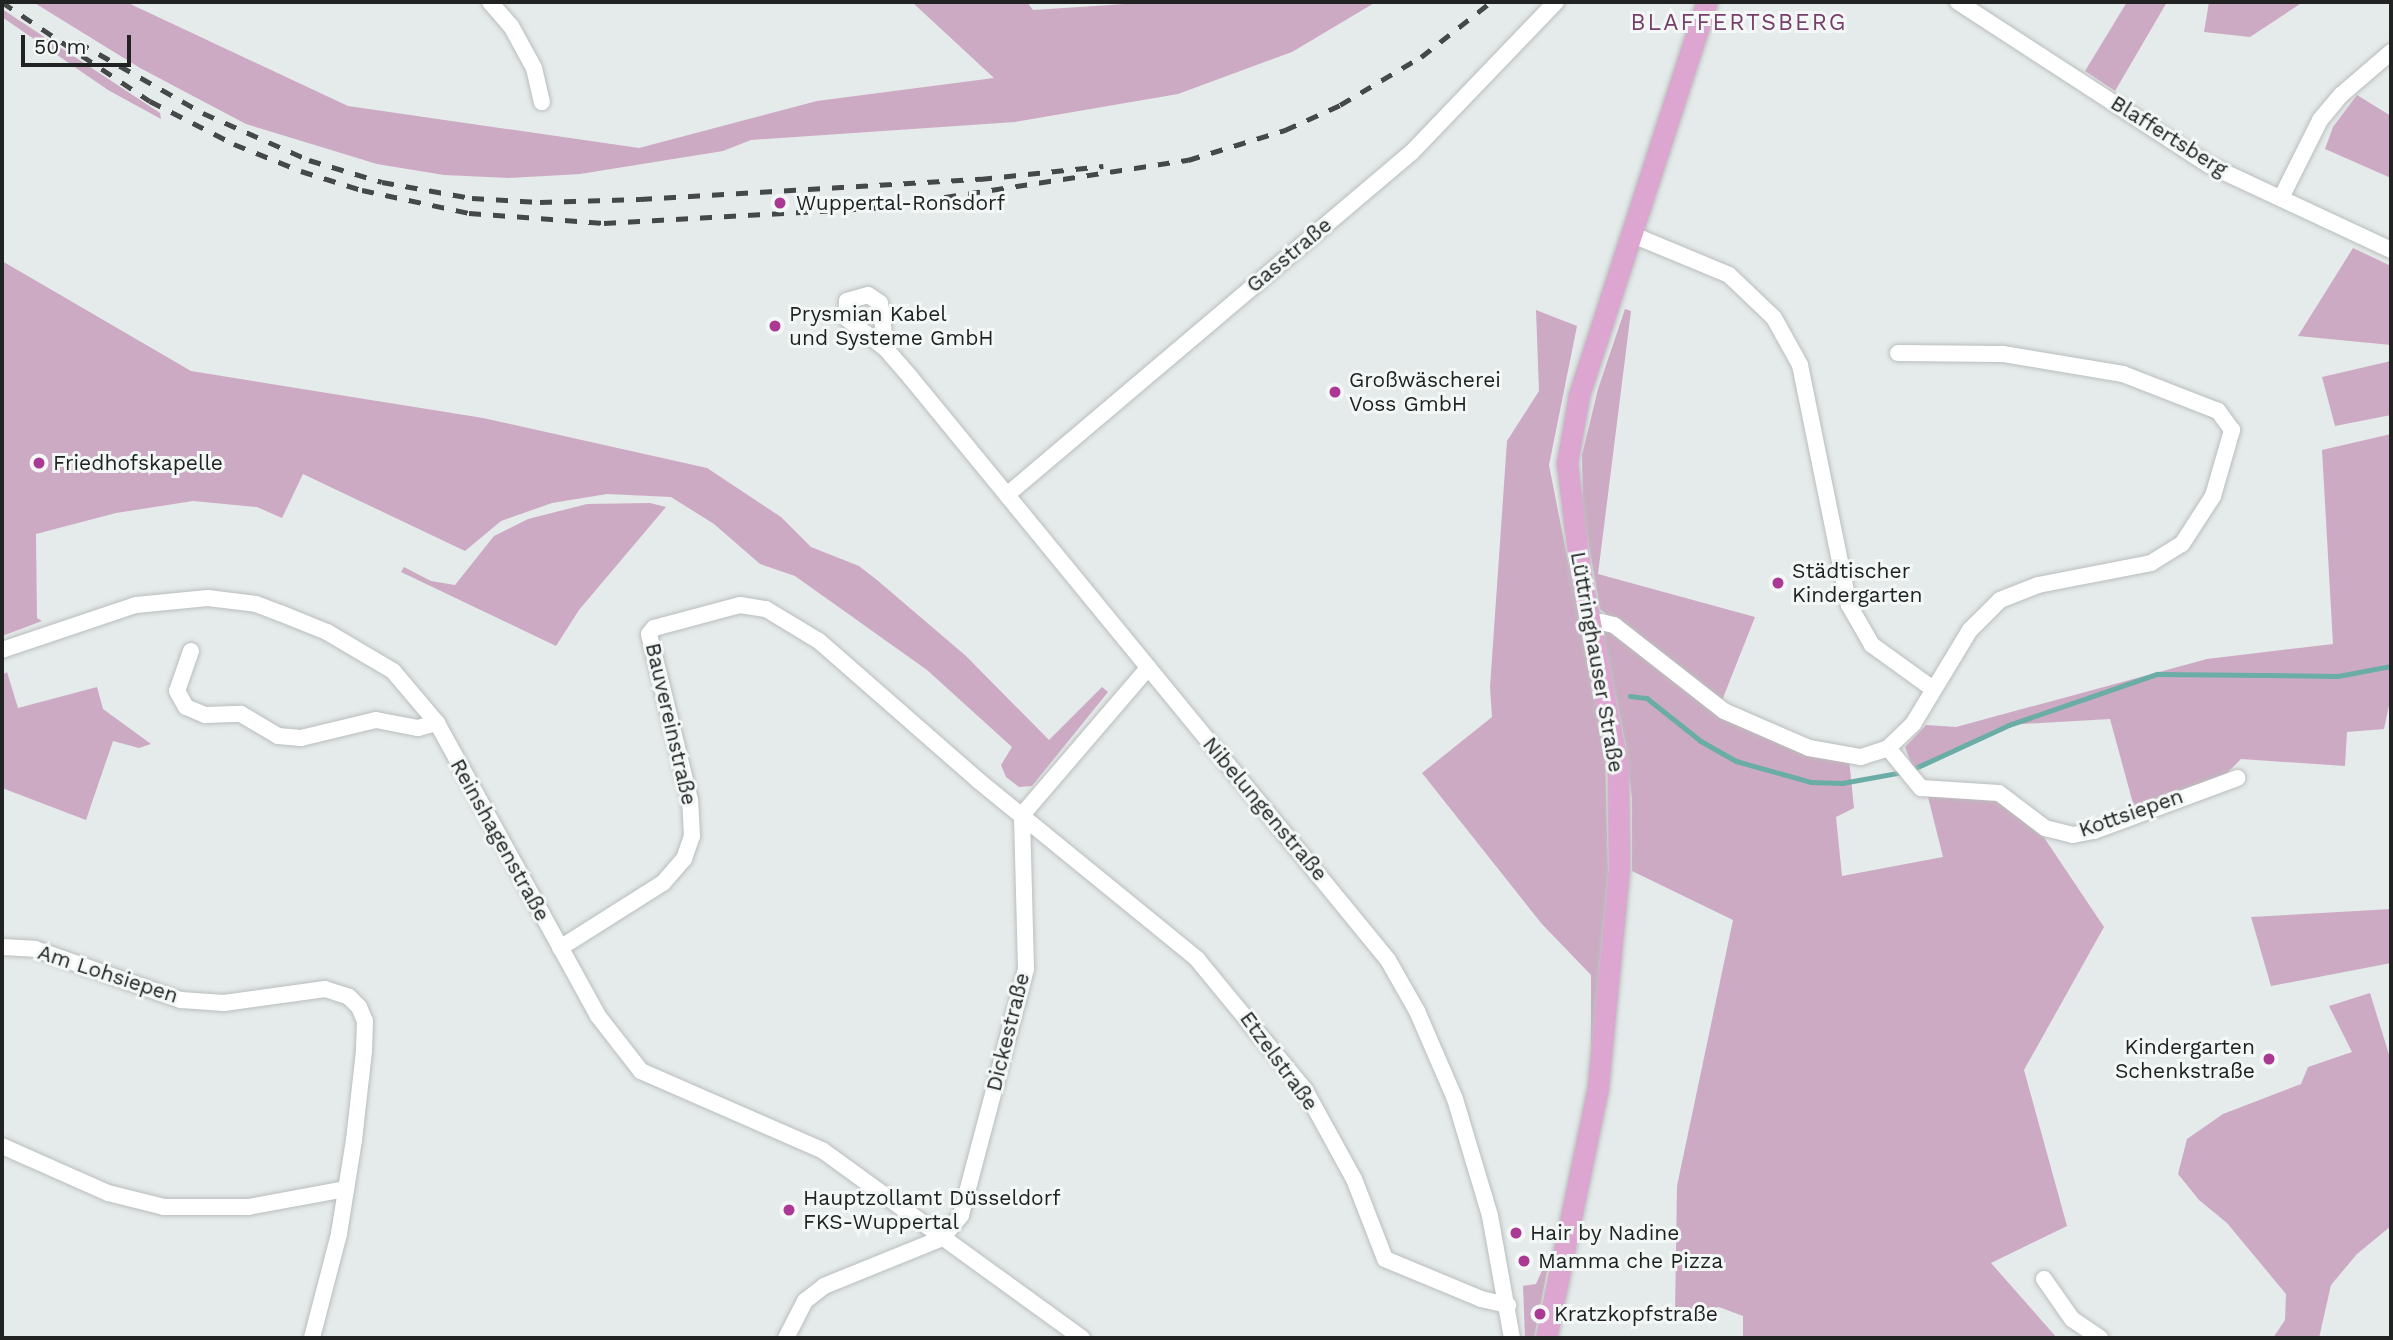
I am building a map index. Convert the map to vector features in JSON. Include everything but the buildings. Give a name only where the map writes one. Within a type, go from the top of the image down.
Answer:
[{"type":"main road","name":"Lüttringhauser Straße","points":[[1546,1338],[1598,1086],[1611,985],[1619,858],[1618,767],[1581,577],[1567,463],[1579,395],[1707,2]]},
{"type":"street","points":[[490,2],[511,26],[534,68],[542,102]]},
{"type":"street","name":"Gasstraße","points":[[1009,494],[1412,152],[1556,2]]},
{"type":"street","name":"Blaffertsberg","points":[[1958,2],[2209,165],[2391,250]]},
{"type":"street","points":[[2281,198],[2320,120],[2341,95],[2391,52]]},
{"type":"street","points":[[1633,235],[1729,275],[1774,318],[1800,365],[1849,604],[1871,645],[1933,689]]},
{"type":"street","name":"Nibelungenstraße","points":[[886,349],[1009,494],[1148,668],[1355,916],[1406,989],[1455,1099],[1490,1216],[1512,1338]]},
{"type":"street","points":[[1601,622],[1614,625],[1724,711],[1809,748],[1861,757],[1888,748],[1913,724],[1970,630],[2000,600],[2038,585],[2137,568],[2175,550],[2198,525],[2213,496],[2232,430],[2218,411],[2123,374],[2003,354],[1898,353]]},
{"type":"street","name":"Reinshagenstraße","points":[[2,650],[32,636],[136,605],[178,598],[234,600],[327,632],[393,671],[437,723],[617,1046],[641,1071],[822,1150],[942,1238]]},
{"type":"street","name":"Bauvereinstraße","points":[[560,948],[663,883],[684,859],[692,836],[690,800],[649,642],[654,628],[740,605],[766,609],[819,641],[1022,815]]},
{"type":"street","points":[[191,651],[177,691],[186,707],[205,715],[241,714],[278,736],[324,735],[376,720],[418,728],[437,723]]},
{"type":"street","points":[[1022,815],[1148,668]]},
{"type":"street","name":"Kottsiepen","points":[[1888,748],[1904,771],[1930,791],[1998,793],[2045,828],[2073,835],[2236,778]]},
{"type":"street","name":"Dickestraße","points":[[942,1238],[961,1215],[1026,969],[1022,815]]},
{"type":"street","name":"Etzelstraße","points":[[1022,815],[1198,959],[1269,1042],[1305,1090],[1354,1179],[1385,1259],[1481,1299],[1508,1306]]},
{"type":"street","name":"Am Lohsiepen","points":[[2,947],[34,949],[180,1000],[224,1003],[325,989],[349,997],[359,1007],[365,1031],[346,1189],[312,1338]]},
{"type":"street","points":[[2,1146],[108,1194],[164,1207],[248,1207],[346,1189]]},
{"type":"street","points":[[786,1338],[805,1301],[824,1286],[942,1238],[1082,1338]]},
{"type":"street","points":[[2044,1279],[2072,1319],[2100,1338]]},
{"type":"shaded area","points":[[33,2],[126,2],[348,106],[639,148],[817,101],[994,78],[912,2],[1027,2],[1033,10],[1156,2],[1376,2],[1292,52],[1178,94],[1015,122],[751,140],[723,151],[580,174],[509,178],[444,175],[377,164],[246,124],[140,68]]},
{"type":"shaded area","points":[[2127,2],[2167,2],[2115,91],[2085,71]]},
{"type":"shaded area","points":[[2209,2],[2303,2],[2250,37],[2204,32]]},
{"type":"shaded area","points":[[2,9],[160,113],[161,119],[108,90],[2,17]]},
{"type":"shaded area","points":[[2357,95],[2391,116],[2391,178],[2325,149],[2333,127]]},
{"type":"shaded area","points":[[2353,248],[2391,266],[2391,345],[2298,336]]},
{"type":"shaded area","points":[[2,261],[191,371],[483,418],[707,468],[781,517],[811,547],[859,566],[877,580],[966,656],[1049,740],[1102,687],[1108,692],[1032,786],[1019,787],[1006,777],[1001,765],[1012,747],[927,670],[795,576],[760,564],[714,524],[671,497],[607,494],[552,503],[501,521],[465,551],[303,474],[282,518],[257,507],[193,501],[116,513],[36,534],[37,618],[42,621],[2,636]]},
{"type":"shaded area","points":[[1625,309],[1631,311],[1598,574],[1755,617],[1721,703],[1600,609],[1583,511],[1582,455],[1598,389]]},
{"type":"shaded area","points":[[1536,310],[1577,326],[1549,465],[1605,750],[1608,873],[1591,1052],[1591,975],[1541,923],[1422,773],[1492,717],[1490,687],[1507,441],[1539,391]]},
{"type":"shaded area","points":[[2391,361],[2391,415],[2335,426],[2322,377]]},
{"type":"shaded area","points":[[2391,434],[2391,696],[2384,729],[2347,732],[2345,766],[2241,759],[2224,776],[2134,807],[2110,719],[2005,725],[1913,768],[1905,747],[1926,725],[1956,727],[2207,659],[2333,644],[2322,450]]},
{"type":"shaded area","points":[[650,503],[666,507],[579,610],[556,646],[401,572],[404,567],[431,581],[455,585],[494,536],[528,519],[587,504]]},
{"type":"shaded area","points":[[1602,628],[1616,632],[1642,657],[1719,713],[1849,759],[1854,808],[1836,817],[1842,876],[1943,857],[1928,797],[1973,794],[1997,798],[2041,833],[2104,927],[2024,1070],[2067,1226],[1991,1263],[2057,1338],[1743,1338],[1743,1316],[1719,1307],[1675,1314],[1677,1186],[1733,920],[1632,871],[1632,799],[1626,746]]},
{"type":"shaded area","points":[[7,672],[18,708],[97,687],[103,709],[151,744],[139,748],[113,741],[86,820],[2,788],[2,675]]},
{"type":"shaded area","points":[[2391,909],[2391,963],[2271,986],[2251,917]]},
{"type":"shaded area","points":[[2370,993],[2391,1061],[2391,1226],[2357,1254],[2331,1285],[2319,1338],[2273,1338],[2285,1320],[2286,1294],[2227,1223],[2199,1200],[2178,1174],[2187,1139],[2223,1114],[2301,1084],[2308,1067],[2352,1052],[2329,1006]]},
{"type":"shaded area","points":[[1551,1251],[1534,1338],[1525,1338],[1523,1286],[1536,1284]]},
{"type":"waterway","points":[[1630,696],[1647,698],[1701,741],[1736,761],[1811,782],[1842,783],[1909,771],[2009,725],[2157,674],[2338,676],[2391,666]]},
{"type":"railway","points":[[2,2],[150,101],[234,144],[301,171],[362,190],[469,213],[604,223],[873,208],[1188,160],[1285,130],[1340,105],[1421,57],[1491,2]]},
{"type":"railway","points":[[78,42],[203,113],[309,160],[382,182],[472,198],[540,202],[640,199],[980,179],[1103,166]]},
{"type":"place","name":"Wuppertal-Ronsdorf","points":[[780,203]]},
{"type":"place","name":"Prysmian Kabel und Systeme GmbH","points":[[775,326]]},
{"type":"place","name":"Großwäscherei Voss GmbH","points":[[1335,392]]},
{"type":"place","name":"Friedhofskapelle","points":[[39,463]]},
{"type":"place","name":"Städtischer Kindergarten","points":[[1778,583]]},
{"type":"place","name":"Kindergarten Schenkstraße","points":[[2269,1059]]},
{"type":"place","name":"Hauptzollamt Düsseldorf FKS-Wuppertal","points":[[789,1210]]},
{"type":"place","name":"Hair by Nadine","points":[[1516,1233]]},
{"type":"place","name":"Mamma che Pizza","points":[[1524,1261]]},
{"type":"place","name":"Kratzkopfstraße","points":[[1540,1314]]},
{"type":"district","name":"BLAFFERTSBERG","points":[[1739,23]]}]
